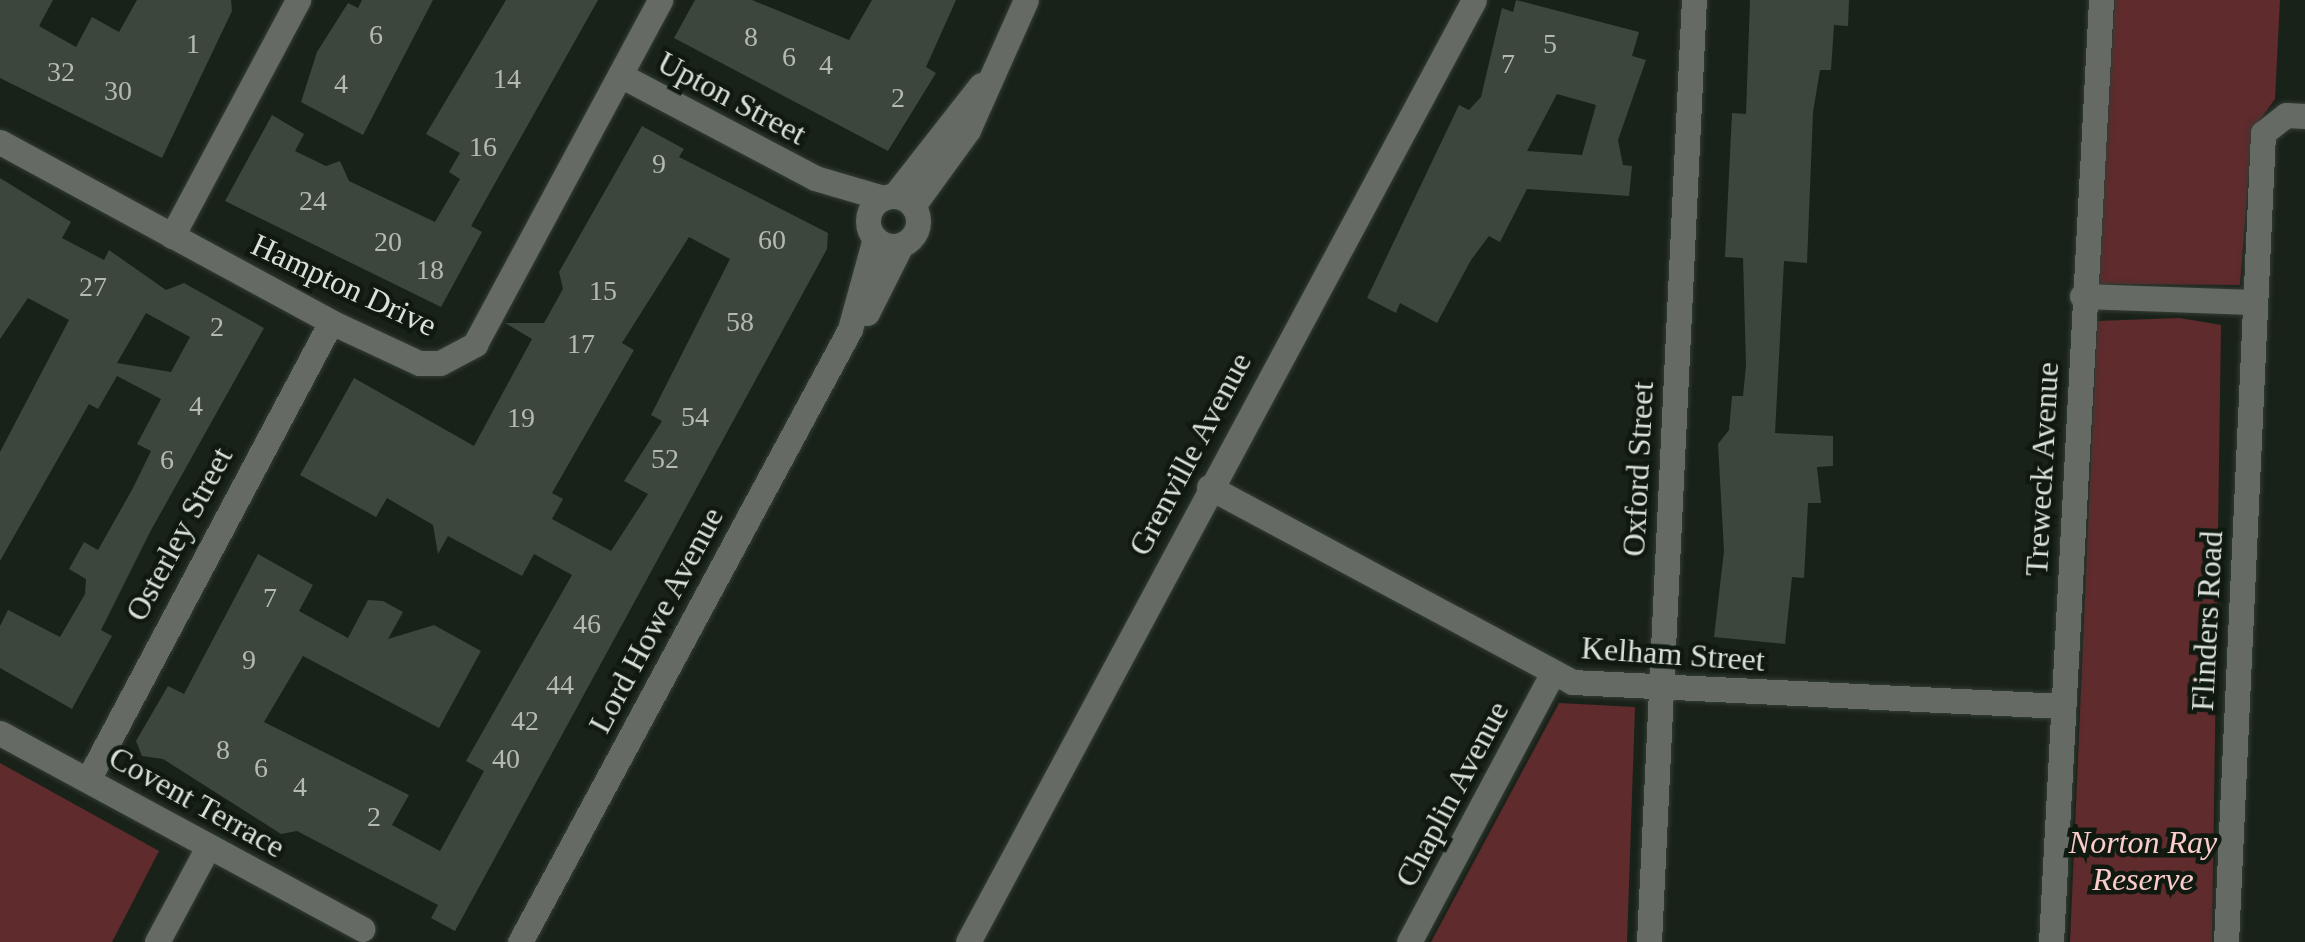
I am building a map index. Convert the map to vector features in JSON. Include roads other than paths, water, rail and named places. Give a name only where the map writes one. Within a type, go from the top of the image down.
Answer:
[{"type":"street","points":[[172,236],[298,0]]},
{"type":"street","name":"Hampton Drive","points":[[0,142],[332,322],[418,363],[460,358],[660,0]]},
{"type":"street","points":[[896,200],[981,85],[1026,0]]},
{"type":"street","name":"Grenville Avenue","points":[[968,942],[1208,487],[1474,0]]},
{"type":"street","name":"Oxford Street","points":[[1649,942],[1694,0]]},
{"type":"street","name":"Treweck Avenue","points":[[2051,942],[2082,296],[2101,0]]},
{"type":"street","name":"Upton Street","points":[[620,75],[815,178],[896,200]]},
{"type":"street","name":"Flinders Road","points":[[2226,942],[2263,133],[2286,115],[2305,116]]},
{"type":"street","name":"Upton Street","points":[[815,178],[871,230]]},
{"type":"street","name":"Lord Howe Avenue","points":[[520,942],[850,329],[901,244],[917,228],[896,200],[871,230],[850,329]]},
{"type":"street","points":[[871,230],[901,244]]},
{"type":"street","points":[[2082,296],[2254,302]]},
{"type":"street","name":"Osterley Street","points":[[89,778],[332,322]]},
{"type":"street","name":"Kelham Street","points":[[1208,487],[1551,676],[1660,688],[2063,706]]},
{"type":"street","name":"Chaplin Avenue","points":[[1410,942],[1551,676]]},
{"type":"street","name":"Covent Terrace","points":[[0,733],[362,929]]},
{"type":"street","points":[[156,942],[208,848]]},
{"type":"park label","name":"Norton Ray Reserve","points":[[2143,862]]}]
